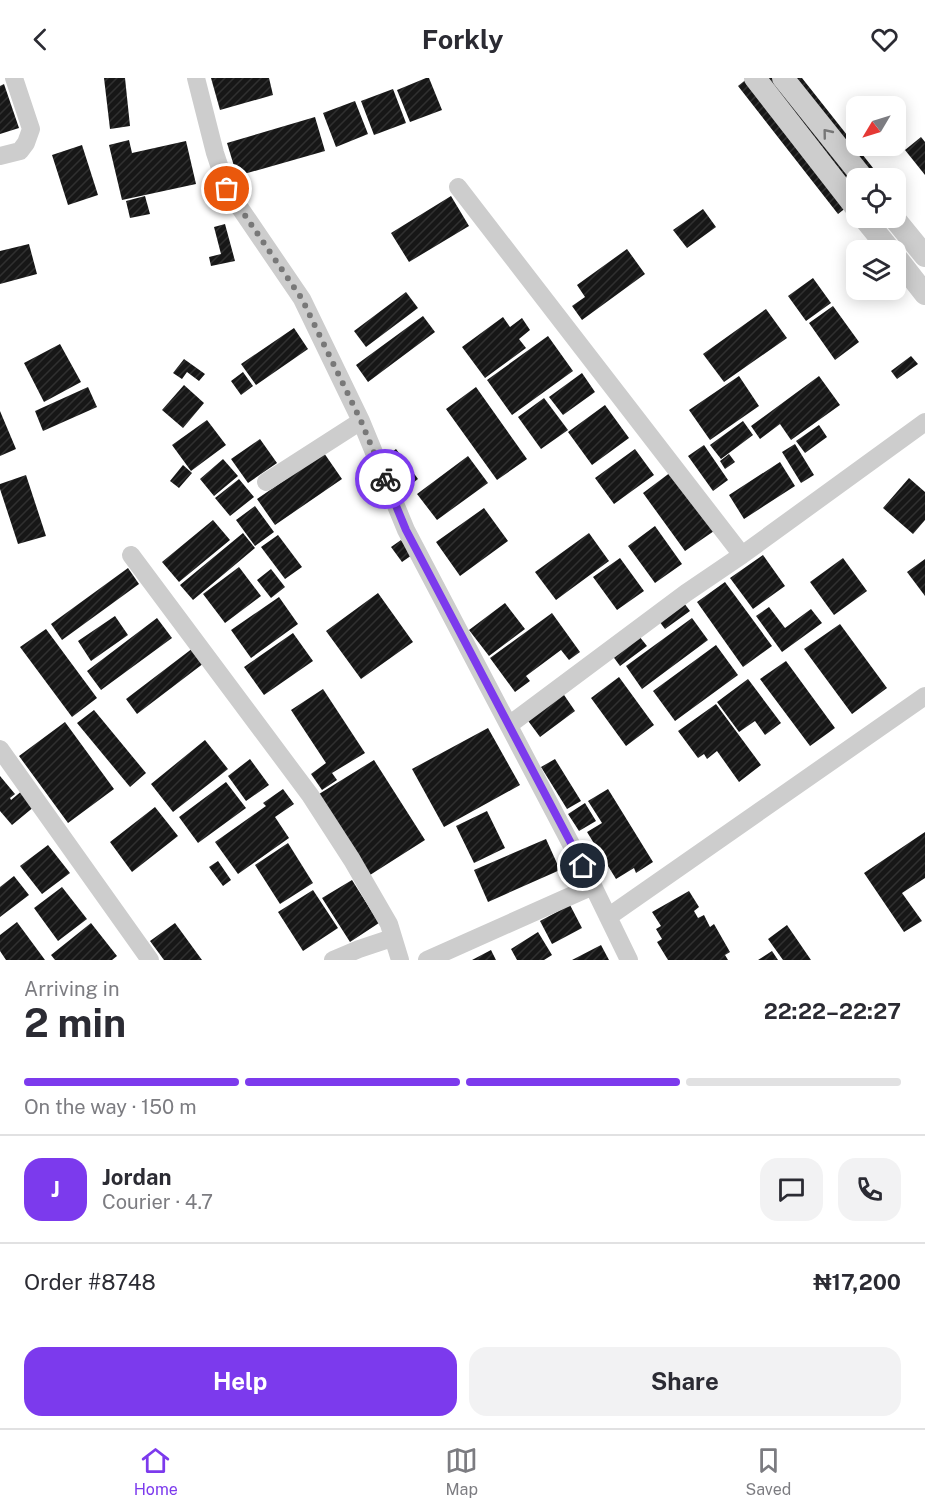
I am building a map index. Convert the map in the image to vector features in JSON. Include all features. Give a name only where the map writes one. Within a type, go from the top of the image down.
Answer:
[{"type":"street","points":[[0,156],[20,151],[31,129],[14,78]]},
{"type":"street","points":[[196,78],[227,189],[302,299],[361,421],[406,530],[593,886],[629,960]]},
{"type":"street","points":[[755,78],[846,195]]},
{"type":"street","points":[[783,78],[855,168]]},
{"type":"street","points":[[458,187],[742,555]]},
{"type":"street","points":[[872,228],[882,240]]},
{"type":"street","points":[[902,228],[925,256]]},
{"type":"street","points":[[906,270],[925,294]]},
{"type":"street","points":[[266,482],[361,421]]},
{"type":"street","points":[[509,725],[686,593],[925,422]]},
{"type":"street","points":[[131,555],[310,795],[352,860],[389,924],[400,960]]},
{"type":"street","points":[[608,917],[925,696]]},
{"type":"street","points":[[0,749],[150,960]]},
{"type":"street","points":[[427,960],[593,886]]},
{"type":"street","points":[[333,960],[359,948],[392,938]]},
{"type":"building","points":[[104,78],[125,78],[130,126],[110,129]]},
{"type":"building","points":[[211,78],[269,78],[273,95],[220,110]]},
{"type":"building","points":[[429,78],[442,110],[410,122],[397,90]]},
{"type":"building","points":[[748,78],[802,78],[846,134],[846,156],[864,156],[873,168],[846,168],[846,208],[838,214],[738,86]]},
{"type":"building","points":[[4,84],[19,128],[0,134],[0,86]]},
{"type":"building","points":[[393,89],[406,123],[374,135],[361,101]]},
{"type":"building","points":[[355,101],[368,134],[336,147],[323,113]]},
{"type":"building","points":[[315,117],[325,151],[237,176],[227,143]]},
{"type":"building","points":[[921,137],[925,142],[925,175],[906,151]]},
{"type":"building","points":[[129,140],[132,153],[186,141],[196,184],[122,200],[109,145]]},
{"type":"building","points":[[82,145],[98,195],[68,205],[52,155]]},
{"type":"building","points":[[145,196],[150,214],[130,218],[126,201]]},
{"type":"building","points":[[451,196],[469,226],[409,262],[391,233]]},
{"type":"building","points":[[703,209],[716,227],[687,248],[673,230]]},
{"type":"building","points":[[225,224],[235,261],[211,266],[209,257],[221,254],[214,227]]},
{"type":"building","points":[[29,244],[37,274],[0,284],[0,251]]},
{"type":"building","points":[[627,249],[645,274],[582,320],[572,306],[585,297],[577,285]]},
{"type":"building","points":[[813,278],[831,303],[806,321],[788,296]]},
{"type":"building","points":[[406,292],[418,308],[366,347],[354,331]]},
{"type":"building","points":[[833,306],[859,342],[835,360],[809,323]]},
{"type":"building","points":[[766,309],[787,338],[724,382],[703,354]]},
{"type":"building","points":[[423,316],[435,332],[368,382],[356,365]]},
{"type":"building","points":[[503,317],[510,327],[522,318],[530,330],[519,339],[526,348],[485,378],[462,347]]},
{"type":"building","points":[[294,328],[308,349],[256,385],[241,364]]},
{"type":"building","points":[[548,336],[573,371],[512,415],[487,380]]},
{"type":"building","points":[[60,344],[81,382],[44,402],[24,363]]},
{"type":"building","points":[[911,356],[918,364],[897,379],[891,371]]},
{"type":"building","points":[[184,359],[205,374],[199,381],[187,372],[182,379],[173,373]]},
{"type":"building","points":[[243,372],[253,386],[241,395],[231,381]]},
{"type":"building","points":[[582,373],[595,392],[563,415],[549,397]]},
{"type":"building","points":[[739,376],[759,406],[710,440],[689,410]]},
{"type":"building","points":[[819,376],[840,405],[791,440],[780,424],[760,439],[751,426]]},
{"type":"building","points":[[184,385],[204,403],[183,428],[162,410]]},
{"type":"building","points":[[88,387],[97,407],[43,431],[35,411]]},
{"type":"building","points":[[476,387],[527,459],[497,480],[446,409]]},
{"type":"building","points":[[544,398],[568,430],[541,449],[518,417]]},
{"type":"building","points":[[605,405],[629,438],[592,465],[568,432]]},
{"type":"building","points":[[0,411],[16,449],[0,456]]},
{"type":"building","points":[[207,420],[226,445],[191,471],[172,445]]},
{"type":"building","points":[[743,421],[753,435],[721,459],[710,445]]},
{"type":"building","points":[[819,425],[827,437],[805,453],[796,441]]},
{"type":"building","points":[[260,439],[277,463],[248,483],[231,459]]},
{"type":"building","points":[[795,444],[814,475],[801,483],[782,452]]},
{"type":"building","points":[[704,445],[728,480],[713,491],[688,456]]},
{"type":"building","points":[[396,449],[418,479],[404,490],[382,459]]},
{"type":"building","points":[[635,449],[654,475],[614,504],[595,478]]},
{"type":"building","points":[[324,453],[342,479],[275,525],[257,499]]},
{"type":"building","points":[[729,454],[735,462],[725,469],[720,461]]},
{"type":"building","points":[[468,456],[488,483],[437,520],[417,494]]},
{"type":"building","points":[[223,459],[238,476],[214,496],[200,479]]},
{"type":"building","points":[[780,462],[795,486],[744,519],[729,495]]},
{"type":"building","points":[[183,465],[192,473],[179,488],[170,481]]},
{"type":"building","points":[[671,472],[714,531],[685,551],[643,493]]},
{"type":"building","points":[[26,475],[46,536],[18,544],[0,484]]},
{"type":"building","points":[[909,478],[925,492],[925,520],[913,534],[883,508]]},
{"type":"building","points":[[239,479],[254,497],[230,516],[215,498]]},
{"type":"building","points":[[255,506],[274,532],[255,546],[236,520]]},
{"type":"building","points":[[484,508],[508,541],[460,576],[436,542]]},
{"type":"building","points":[[213,520],[230,540],[179,582],[162,562]]},
{"type":"building","points":[[655,526],[682,564],[655,583],[628,546]]},
{"type":"building","points":[[243,533],[255,548],[193,600],[180,585]]},
{"type":"building","points":[[589,533],[609,561],[556,600],[535,572]]},
{"type":"building","points":[[278,535],[302,567],[285,579],[261,547]]},
{"type":"building","points":[[401,540],[412,555],[402,562],[391,547]]},
{"type":"building","points":[[763,555],[785,586],[753,609],[730,578]]},
{"type":"building","points":[[620,558],[644,591],[617,610],[593,577]]},
{"type":"building","points":[[843,558],[867,591],[834,615],[810,582]]},
{"type":"building","points":[[925,559],[925,596],[907,572]]},
{"type":"building","points":[[239,567],[261,596],[225,623],[203,594]]},
{"type":"building","points":[[128,568],[139,584],[62,640],[51,624]]},
{"type":"building","points":[[271,569],[285,587],[271,598],[257,580]]},
{"type":"building","points":[[725,582],[772,646],[743,667],[697,602]]},
{"type":"building","points":[[378,593],[413,642],[361,679],[326,631]]},
{"type":"building","points":[[279,597],[298,624],[251,658],[231,630]]},
{"type":"building","points":[[681,599],[690,611],[665,629],[656,617]]},
{"type":"building","points":[[505,603],[525,629],[489,656],[469,630]]},
{"type":"building","points":[[769,607],[785,628],[811,609],[822,623],[782,652],[756,616]]},
{"type":"building","points":[[552,613],[580,652],[569,660],[561,650],[526,676],[530,681],[515,692],[490,658]]},
{"type":"building","points":[[115,616],[128,635],[91,661],[78,641]]},
{"type":"building","points":[[157,618],[172,638],[101,690],[87,671]]},
{"type":"building","points":[[692,618],[708,640],[642,689],[626,666]]},
{"type":"building","points":[[840,624],[887,688],[852,714],[804,649]]},
{"type":"building","points":[[46,629],[97,698],[72,717],[20,647]]},
{"type":"building","points":[[293,633],[313,661],[264,695],[244,667]]},
{"type":"building","points":[[639,636],[647,646],[620,666],[612,655]]},
{"type":"building","points":[[716,645],[738,675],[675,721],[653,691]]},
{"type":"building","points":[[193,648],[204,663],[137,714],[126,699]]},
{"type":"building","points":[[786,661],[835,728],[810,746],[760,679]]},
{"type":"building","points":[[619,677],[654,725],[626,746],[591,698]]},
{"type":"building","points":[[748,679],[781,723],[765,735],[755,721],[739,732],[717,702]]},
{"type":"building","points":[[323,689],[365,753],[332,773],[337,780],[322,790],[311,774],[326,763],[291,710]]},
{"type":"building","points":[[562,692],[575,711],[540,737],[526,718]]},
{"type":"building","points":[[716,704],[761,765],[739,782],[717,751],[707,759],[704,754],[698,758],[678,731]]},
{"type":"building","points":[[94,710],[146,773],[130,787],[77,723]]},
{"type":"building","points":[[65,722],[114,789],[68,823],[19,756]]},
{"type":"building","points":[[488,728],[520,785],[444,827],[412,769]]},
{"type":"building","points":[[205,740],[228,769],[173,812],[151,784]]},
{"type":"building","points":[[250,759],[269,785],[246,801],[228,776]]},
{"type":"building","points":[[555,759],[581,801],[567,809],[541,767]]},
{"type":"building","points":[[374,760],[425,840],[370,875],[319,794]]},
{"type":"building","points":[[0,776],[15,794],[10,798],[11,800],[23,790],[35,806],[12,825],[0,811]]},
{"type":"building","points":[[226,782],[246,808],[198,843],[179,817]]},
{"type":"building","points":[[283,789],[294,804],[275,817],[289,838],[238,874],[215,842],[266,806],[263,803]]},
{"type":"building","points":[[608,789],[653,862],[636,873],[634,868],[616,879],[587,832],[602,823],[588,801]]},
{"type":"building","points":[[585,803],[596,821],[579,831],[568,814]]},
{"type":"building","points":[[155,807],[178,836],[132,872],[110,842]]},
{"type":"building","points":[[487,811],[505,848],[474,863],[456,826]]},
{"type":"building","points":[[925,832],[925,878],[902,893],[922,921],[904,932],[864,873]]},
{"type":"building","points":[[546,839],[560,870],[488,902],[474,870]]},
{"type":"building","points":[[288,843],[313,883],[280,904],[255,865]]},
{"type":"building","points":[[48,845],[70,873],[42,894],[20,866]]},
{"type":"building","points":[[218,861],[231,880],[223,886],[209,867]]},
{"type":"building","points":[[14,876],[29,895],[0,917],[0,887]]},
{"type":"building","points":[[352,880],[379,923],[350,942],[322,898]]},
{"type":"building","points":[[62,887],[87,919],[58,941],[34,908]]},
{"type":"building","points":[[313,890],[338,928],[303,951],[278,912]]},
{"type":"building","points":[[689,891],[699,907],[694,911],[698,918],[704,915],[710,927],[714,924],[730,952],[725,955],[728,960],[668,960],[657,942],[662,939],[656,929],[661,926],[652,912]]},
{"type":"building","points":[[570,905],[582,928],[552,944],[540,921]]},
{"type":"building","points":[[17,922],[45,960],[6,960],[0,951],[0,935]]},
{"type":"building","points":[[91,923],[117,956],[112,960],[55,960],[51,955]]},
{"type":"building","points":[[175,923],[202,960],[164,960],[150,941]]},
{"type":"building","points":[[787,925],[811,960],[783,960],[768,939]]},
{"type":"building","points":[[538,932],[552,955],[544,960],[517,960],[511,949]]},
{"type":"building","points":[[601,945],[609,960],[572,960]]},
{"type":"building","points":[[491,950],[496,960],[472,960]]},
{"type":"building","points":[[772,951],[778,960],[758,960]]},
{"type":"way so far","points":[[227,189],[302,299],[361,421],[385,479]]},
{"type":"route","points":[[385,479],[406,530],[583,866]]}]
